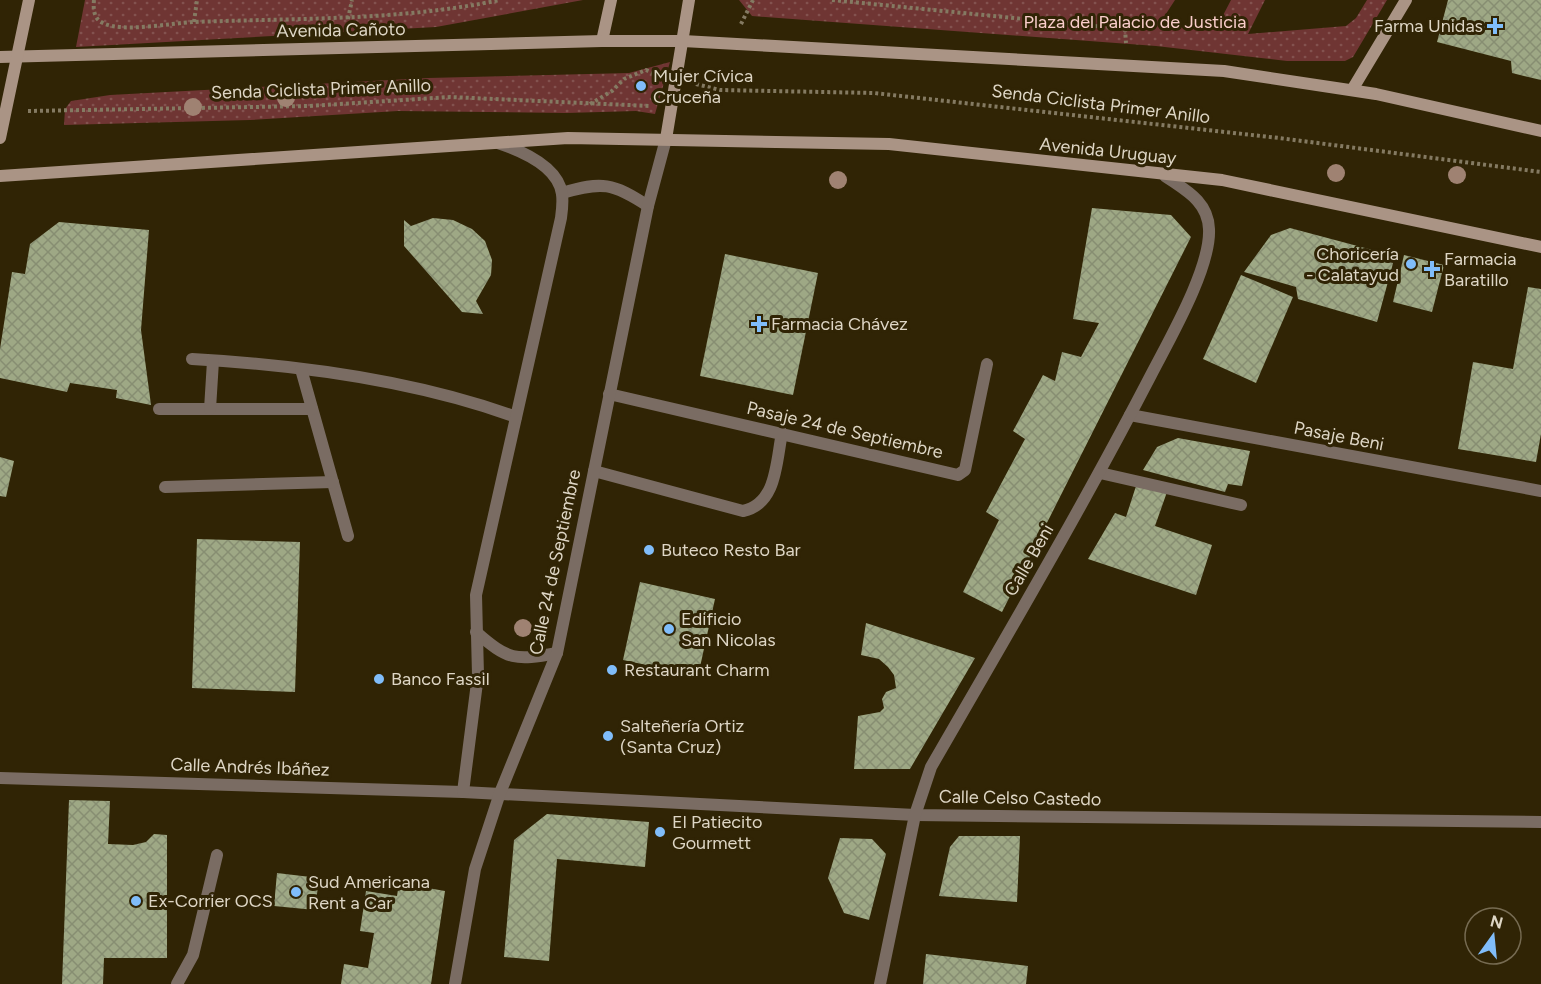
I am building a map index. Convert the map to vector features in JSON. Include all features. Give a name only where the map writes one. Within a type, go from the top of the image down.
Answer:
[{"type":"main road","points":[[0,138],[15,57],[29,0]]},
{"type":"main road","points":[[602,41],[611,0]]},
{"type":"main road","points":[[0,176],[495,141],[568,138],[666,139],[689,0]]},
{"type":"main road","points":[[1352,90],[1406,0]]},
{"type":"main road","name":"Avenida Cañoto","points":[[0,57],[602,41],[683,41]]},
{"type":"main road","points":[[683,41],[1224,71],[1352,90],[1541,131]]},
{"type":"main road","name":"Avenida Uruguay","points":[[666,139],[889,144],[1165,176],[1222,180],[1541,247]]},
{"type":"street","name":"Calle 24 de Septiembre","points":[[455,984],[475,869],[500,793],[557,653],[648,206],[666,139]]},
{"type":"street","points":[[463,792],[478,675],[476,595],[561,218],[562,193],[551,173],[526,153],[495,141]]},
{"type":"street","name":"Calle Beni","points":[[880,984],[915,815],[932,766],[1100,473],[1191,297],[1209,237],[1209,227],[1198,198],[1165,176]]},
{"type":"street","points":[[562,193],[601,184],[619,188],[648,206]]},
{"type":"street","points":[[192,359],[301,369],[470,401],[516,417]]},
{"type":"street","points":[[210,409],[213,360]]},
{"type":"street","name":"Pasaje 24 de Septiembre","points":[[609,394],[962,474],[965,470],[987,363]]},
{"type":"street","points":[[301,369],[348,536]]},
{"type":"street","points":[[159,409],[312,410]]},
{"type":"street","name":"Pasaje Beni","points":[[1130,415],[1541,491]]},
{"type":"street","points":[[594,471],[743,510],[755,508],[767,499],[782,433]]},
{"type":"street","points":[[1100,473],[1241,506]]},
{"type":"street","points":[[165,487],[333,482]]},
{"type":"street","points":[[476,632],[496,649],[513,658],[532,658],[557,653]]},
{"type":"street","name":"Calle Andrés Ibáñez","points":[[0,778],[500,793]]},
{"type":"street","name":"Calle Celso Castedo","points":[[500,793],[915,815],[1541,822]]},
{"type":"street","points":[[177,984],[193,955],[218,855]]},
{"type":"path","points":[[94,0],[97,19],[116,27],[194,22],[348,19],[460,8],[500,0]]},
{"type":"path","points":[[194,22],[197,0]]},
{"type":"path","points":[[348,19],[352,0]]},
{"type":"path","points":[[832,0],[1125,29],[1128,65]]},
{"type":"path","points":[[913,8],[914,0]]},
{"type":"path","points":[[590,104],[612,91],[624,79],[646,70],[653,71],[658,78]]},
{"type":"path","name":"Senda Ciclista Primer Anillo","points":[[676,79],[720,90],[874,93],[1011,107],[1541,172]]},
{"type":"path","name":"Senda Ciclista Primer Anillo","points":[[53,110],[309,106],[450,97],[644,106],[655,102]]},
{"type":"green space","points":[[85,0],[583,0],[436,27],[76,47]]},
{"type":"green space","name":"Plaza del Palacio de Justicia","points":[[739,0],[1175,0],[1160,23],[1217,27],[1231,0],[1265,0],[1248,34],[1346,26],[1356,18],[1367,0],[1387,0],[1353,57],[1345,61],[1287,61],[1156,46],[752,16]]},
{"type":"green space","points":[[670,62],[655,114],[636,111],[566,113],[398,111],[250,120],[64,125],[65,109],[71,101],[110,95],[428,78],[629,73]]},
{"type":"building","points":[[1448,0],[1541,0],[1541,80],[1512,73],[1511,61],[1437,42]]},
{"type":"building","points":[[1092,208],[1171,215],[1191,237],[1002,612],[963,592],[999,520],[986,512],[1025,439],[1013,431],[1043,375],[1055,381],[1062,352],[1081,357],[1099,323],[1073,319]]},
{"type":"building","points":[[433,218],[453,220],[472,229],[485,241],[492,260],[491,275],[476,301],[483,314],[462,312],[404,246],[404,220],[411,226]]},
{"type":"building","points":[[59,222],[149,230],[141,330],[151,405],[116,398],[117,390],[70,383],[67,392],[0,378],[0,349],[12,272],[25,274],[30,244]]},
{"type":"building","points":[[1290,228],[1395,256],[1377,322],[1298,299],[1296,287],[1244,272],[1271,235]]},
{"type":"building","name":"Farmacia Chávez","points":[[725,254],[818,273],[793,395],[700,376]]},
{"type":"building","points":[[1404,255],[1444,265],[1432,312],[1393,302]]},
{"type":"building","points":[[1241,275],[1293,297],[1256,383],[1203,359]]},
{"type":"building","points":[[1528,287],[1541,289],[1541,434],[1536,462],[1458,449],[1473,362],[1513,369]]},
{"type":"building","points":[[1178,438],[1250,451],[1242,486],[1228,484],[1225,492],[1143,470],[1157,447]]},
{"type":"building","points":[[0,457],[14,461],[6,497],[0,496]]},
{"type":"building","points":[[1137,483],[1167,492],[1155,526],[1212,545],[1196,595],[1088,559],[1115,513],[1126,517]]},
{"type":"building","points":[[197,539],[300,542],[295,692],[192,688]]},
{"type":"building","name":"Edificio San Nicolas","points":[[640,582],[715,599],[698,676],[623,660]]},
{"type":"building","points":[[866,623],[975,658],[910,769],[854,769],[858,716],[880,712],[884,708],[882,699],[886,692],[896,688],[894,675],[888,667],[879,659],[861,655]]},
{"type":"building","points":[[69,800],[110,801],[108,844],[133,845],[146,842],[154,834],[167,835],[167,958],[104,958],[103,984],[62,984]]},
{"type":"building","points":[[547,814],[649,822],[645,867],[557,859],[549,961],[504,957],[514,840]]},
{"type":"building","points":[[959,836],[1020,836],[1017,902],[939,896],[950,847]]},
{"type":"building","points":[[840,838],[872,839],[886,854],[869,920],[844,913],[828,878]]},
{"type":"building","name":"Sud Americana Rent a Car","points":[[277,873],[319,878],[315,910],[274,906]]},
{"type":"building","points":[[399,883],[445,891],[431,984],[341,984],[344,964],[368,968],[374,933],[360,931],[366,891],[397,896]]},
{"type":"building","points":[[926,954],[1028,966],[1026,984],[923,984]]},
{"type":"place","name":"Farma Unidas","points":[[1495,26]]},
{"type":"place","name":"Mujer Cívica Cruceña","points":[[641,86]]},
{"type":"place","name":"Choricería - Calatayud","points":[[1411,264]]},
{"type":"place","name":"Farmacia Baratillo","points":[[1432,269]]},
{"type":"place","name":"Farmacia Chávez","points":[[759,324]]},
{"type":"place","name":"Buteco Resto Bar","points":[[649,550]]},
{"type":"place","name":"Edificio San Nicolas","points":[[669,629]]},
{"type":"place","name":"Restaurant Charm","points":[[612,670]]},
{"type":"place","name":"Banco Fassil","points":[[379,679]]},
{"type":"place","name":"Salteñería Ortiz (Santa Cruz)","points":[[608,736]]},
{"type":"place","name":"El Patiecito Gourmett","points":[[660,832]]},
{"type":"place","name":"Sud Americana Rent a Car","points":[[296,892]]},
{"type":"place","name":"Ex-Corrier OCS","points":[[136,901]]}]
